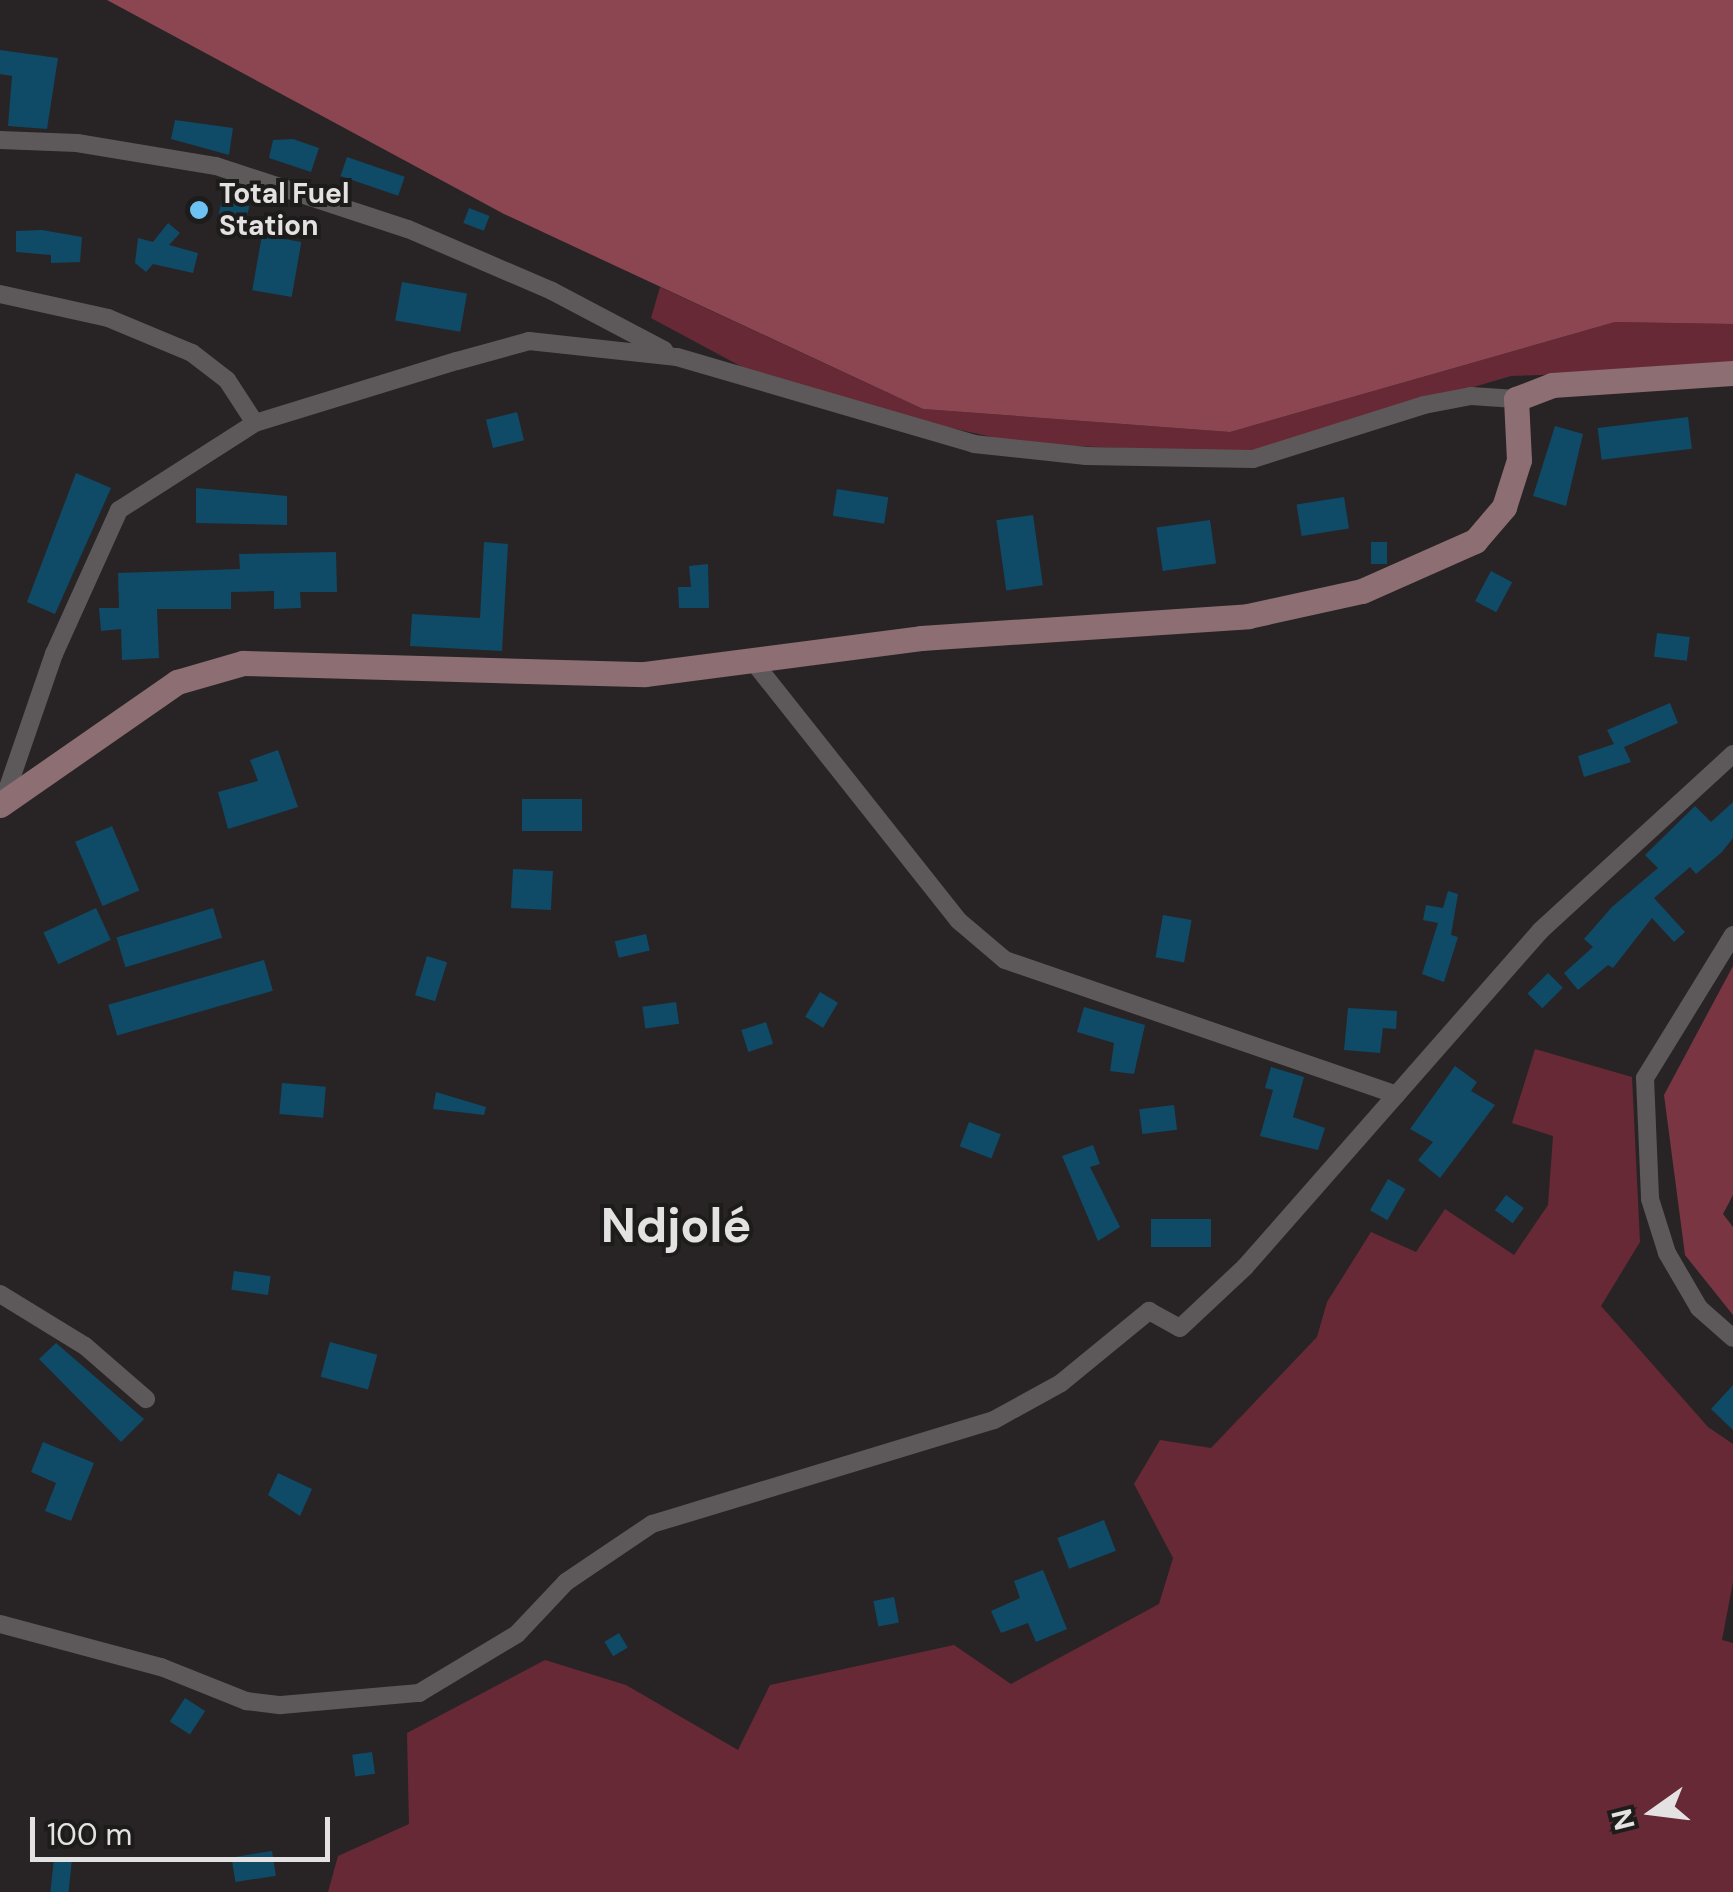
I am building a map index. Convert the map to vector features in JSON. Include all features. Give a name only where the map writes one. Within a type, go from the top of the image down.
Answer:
[{"type":"street","points":[[0,140],[77,142],[216,166],[408,228],[552,291],[678,357]]},
{"type":"street","points":[[0,294],[108,318],[192,353],[227,380],[256,423]]},
{"type":"street","points":[[1,803],[54,654],[119,510],[256,423],[529,342],[678,357],[974,444],[1086,456],[1253,459],[1424,405],[1471,396],[1516,399],[1552,384],[1733,373]]},
{"type":"street","points":[[1,803],[177,682],[213,668],[287,662],[645,674],[922,638],[1248,616],[1382,586],[1475,541],[1504,507],[1518,460],[1516,399]]},
{"type":"street","points":[[752,660],[959,921],[1006,960],[1396,1096]]},
{"type":"street","points":[[0,1624],[161,1668],[246,1701],[282,1706],[419,1693],[502,1646],[566,1582],[652,1524],[994,1420],[1061,1383],[1150,1311],[1180,1328],[1245,1267],[1540,931],[1733,754]]},
{"type":"street","points":[[1733,935],[1645,1078],[1650,1199],[1667,1253],[1699,1308],[1733,1338]]},
{"type":"street","points":[[0,1294],[85,1346],[146,1399]]},
{"type":"shaded area","points":[[107,0],[1733,0],[1733,324],[1615,322],[1230,432],[923,409],[504,214]]},
{"type":"shaded area","points":[[660,287],[923,409],[1230,432],[1615,322],[1733,324],[1733,369],[1511,376],[1249,453],[1024,444],[906,418],[744,368],[651,318]]},
{"type":"shaded area","points":[[1733,966],[1733,1195],[1723,1214],[1733,1227],[1733,1315],[1685,1255],[1664,1095]]},
{"type":"shaded area","points":[[1535,1049],[1632,1077],[1640,1242],[1601,1306],[1708,1427],[1733,1444],[1733,1582],[1722,1640],[1733,1643],[1733,1892],[328,1892],[338,1856],[409,1824],[407,1733],[545,1660],[626,1685],[738,1750],[770,1685],[954,1645],[1011,1684],[1159,1604],[1173,1558],[1134,1484],[1160,1440],[1211,1448],[1317,1337],[1327,1302],[1371,1232],[1416,1252],[1445,1209],[1514,1255],[1548,1205],[1553,1136],[1512,1123]]},
{"type":"building","points":[[0,50],[58,58],[47,129],[8,126],[12,76],[0,74]]},
{"type":"building","points":[[175,120],[233,128],[229,155],[171,139]]},
{"type":"building","points":[[293,139],[319,148],[311,172],[269,158],[273,140]]},
{"type":"building","points":[[347,157],[405,177],[398,196],[340,176]]},
{"type":"building","points":[[222,200],[249,206],[246,222],[218,216]]},
{"type":"building","points":[[469,208],[490,216],[484,231],[463,223]]},
{"type":"building","points":[[168,223],[180,233],[169,245],[198,253],[193,273],[153,264],[146,272],[135,263],[138,238],[153,242]]},
{"type":"building","points":[[42,230],[82,237],[80,262],[51,263],[51,255],[16,252],[16,231]]},
{"type":"building","points":[[262,235],[301,242],[292,297],[252,290]]},
{"type":"building","points":[[402,282],[467,293],[460,332],[395,320]]},
{"type":"building","points":[[517,412],[524,440],[493,448],[486,420]]},
{"type":"building","points":[[1688,417],[1692,449],[1602,460],[1598,428]]},
{"type":"building","points":[[1555,426],[1583,434],[1566,506],[1533,496]]},
{"type":"building","points":[[76,473],[111,488],[55,614],[27,602]]},
{"type":"building","points":[[196,488],[287,496],[287,525],[196,523]]},
{"type":"building","points":[[837,489],[888,497],[884,524],[833,516]]},
{"type":"building","points":[[1344,497],[1349,529],[1302,536],[1297,505]]},
{"type":"building","points":[[1033,515],[1043,585],[1006,590],[996,520]]},
{"type":"building","points":[[1210,520],[1216,564],[1163,571],[1157,528]]},
{"type":"building","points":[[484,542],[508,544],[502,651],[410,646],[412,614],[480,618]]},
{"type":"building","points":[[1371,542],[1387,542],[1387,564],[1371,564]]},
{"type":"building","points":[[336,552],[337,592],[300,592],[301,608],[274,609],[274,591],[231,592],[231,609],[157,609],[159,658],[122,660],[121,629],[101,631],[99,608],[119,608],[118,573],[240,569],[239,554]]},
{"type":"building","points":[[708,564],[709,608],[679,608],[678,587],[691,587],[689,566]]},
{"type":"building","points":[[1491,571],[1512,582],[1496,612],[1475,601]]},
{"type":"building","points":[[1657,633],[1690,637],[1687,661],[1654,657]]},
{"type":"building","points":[[1670,703],[1678,723],[1624,747],[1631,762],[1584,777],[1578,756],[1614,744],[1607,730]]},
{"type":"building","points":[[278,750],[298,807],[228,829],[218,792],[258,781],[250,760]]},
{"type":"building","points":[[522,799],[582,799],[582,831],[522,831]]},
{"type":"building","points":[[1733,802],[1733,838],[1722,852],[1696,874],[1690,867],[1654,898],[1685,932],[1674,942],[1652,918],[1613,968],[1608,965],[1578,990],[1564,973],[1593,947],[1584,939],[1612,907],[1658,868],[1645,855],[1695,806],[1711,822]]},
{"type":"building","points":[[112,826],[139,890],[103,906],[75,842]]},
{"type":"building","points":[[513,869],[553,871],[551,910],[511,908]]},
{"type":"building","points":[[1448,891],[1458,894],[1451,935],[1458,937],[1444,982],[1422,974],[1438,923],[1423,920],[1426,905],[1443,908]]},
{"type":"building","points":[[96,908],[111,940],[58,964],[43,933]]},
{"type":"building","points":[[213,908],[222,938],[125,967],[116,938]]},
{"type":"building","points":[[1163,915],[1192,920],[1184,962],[1156,957]]},
{"type":"building","points":[[646,934],[650,951],[619,958],[615,941]]},
{"type":"building","points":[[427,956],[447,962],[435,1001],[415,995]]},
{"type":"building","points":[[264,960],[273,991],[117,1035],[108,1005]]},
{"type":"building","points":[[1548,973],[1563,988],[1542,1008],[1527,994]]},
{"type":"building","points":[[820,992],[838,1003],[823,1028],[805,1017]]},
{"type":"building","points":[[676,1002],[679,1024],[645,1029],[642,1007]]},
{"type":"building","points":[[1084,1007],[1145,1025],[1134,1074],[1110,1071],[1114,1043],[1077,1032]]},
{"type":"building","points":[[1348,1008],[1397,1011],[1396,1029],[1383,1028],[1380,1053],[1344,1050]]},
{"type":"building","points":[[766,1022],[773,1044],[748,1052],[741,1030]]},
{"type":"building","points":[[1455,1066],[1477,1082],[1471,1091],[1495,1105],[1440,1178],[1418,1160],[1433,1142],[1410,1129]]},
{"type":"building","points":[[1271,1067],[1304,1077],[1293,1117],[1325,1128],[1318,1150],[1260,1136],[1273,1090],[1265,1088]]},
{"type":"building","points":[[282,1083],[326,1087],[323,1118],[279,1114]]},
{"type":"building","points":[[436,1092],[486,1107],[484,1115],[433,1109]]},
{"type":"building","points":[[1174,1105],[1177,1130],[1142,1134],[1139,1109]]},
{"type":"building","points":[[969,1122],[1001,1134],[991,1158],[960,1146]]},
{"type":"building","points":[[1093,1145],[1100,1164],[1090,1167],[1120,1227],[1098,1241],[1062,1156]]},
{"type":"building","points":[[1388,1179],[1405,1189],[1387,1220],[1370,1210]]},
{"type":"building","points":[[1506,1195],[1524,1208],[1513,1223],[1495,1210]]},
{"type":"building","points":[[1151,1219],[1211,1219],[1211,1247],[1151,1247]]},
{"type":"building","points":[[234,1271],[271,1276],[268,1295],[231,1290]]},
{"type":"building","points":[[330,1342],[377,1355],[368,1389],[321,1377]]},
{"type":"building","points":[[56,1343],[144,1419],[121,1442],[39,1359]]},
{"type":"building","points":[[1733,1385],[1733,1430],[1711,1409]]},
{"type":"building","points":[[43,1442],[94,1463],[71,1521],[45,1511],[56,1483],[31,1472]]},
{"type":"building","points":[[278,1473],[312,1489],[300,1516],[268,1495]]},
{"type":"building","points":[[1104,1520],[1116,1551],[1069,1569],[1057,1538]]},
{"type":"building","points":[[1043,1570],[1067,1629],[1036,1642],[1028,1623],[1001,1633],[991,1611],[1020,1598],[1014,1581]]},
{"type":"building","points":[[894,1597],[899,1623],[878,1627],[873,1601]]},
{"type":"building","points":[[619,1633],[628,1648],[613,1656],[604,1642]]},
{"type":"building","points":[[185,1698],[205,1711],[190,1735],[170,1721]]},
{"type":"building","points":[[372,1752],[375,1774],[355,1777],[352,1755]]},
{"type":"building","points":[[272,1851],[276,1876],[235,1882],[232,1857]]},
{"type":"building","points":[[54,1858],[72,1860],[69,1892],[50,1892]]},
{"type":"place","name":"Total Fuel Station","points":[[199,210]]},
{"type":"district","name":"Ndjolé","points":[[676,1226]]}]
